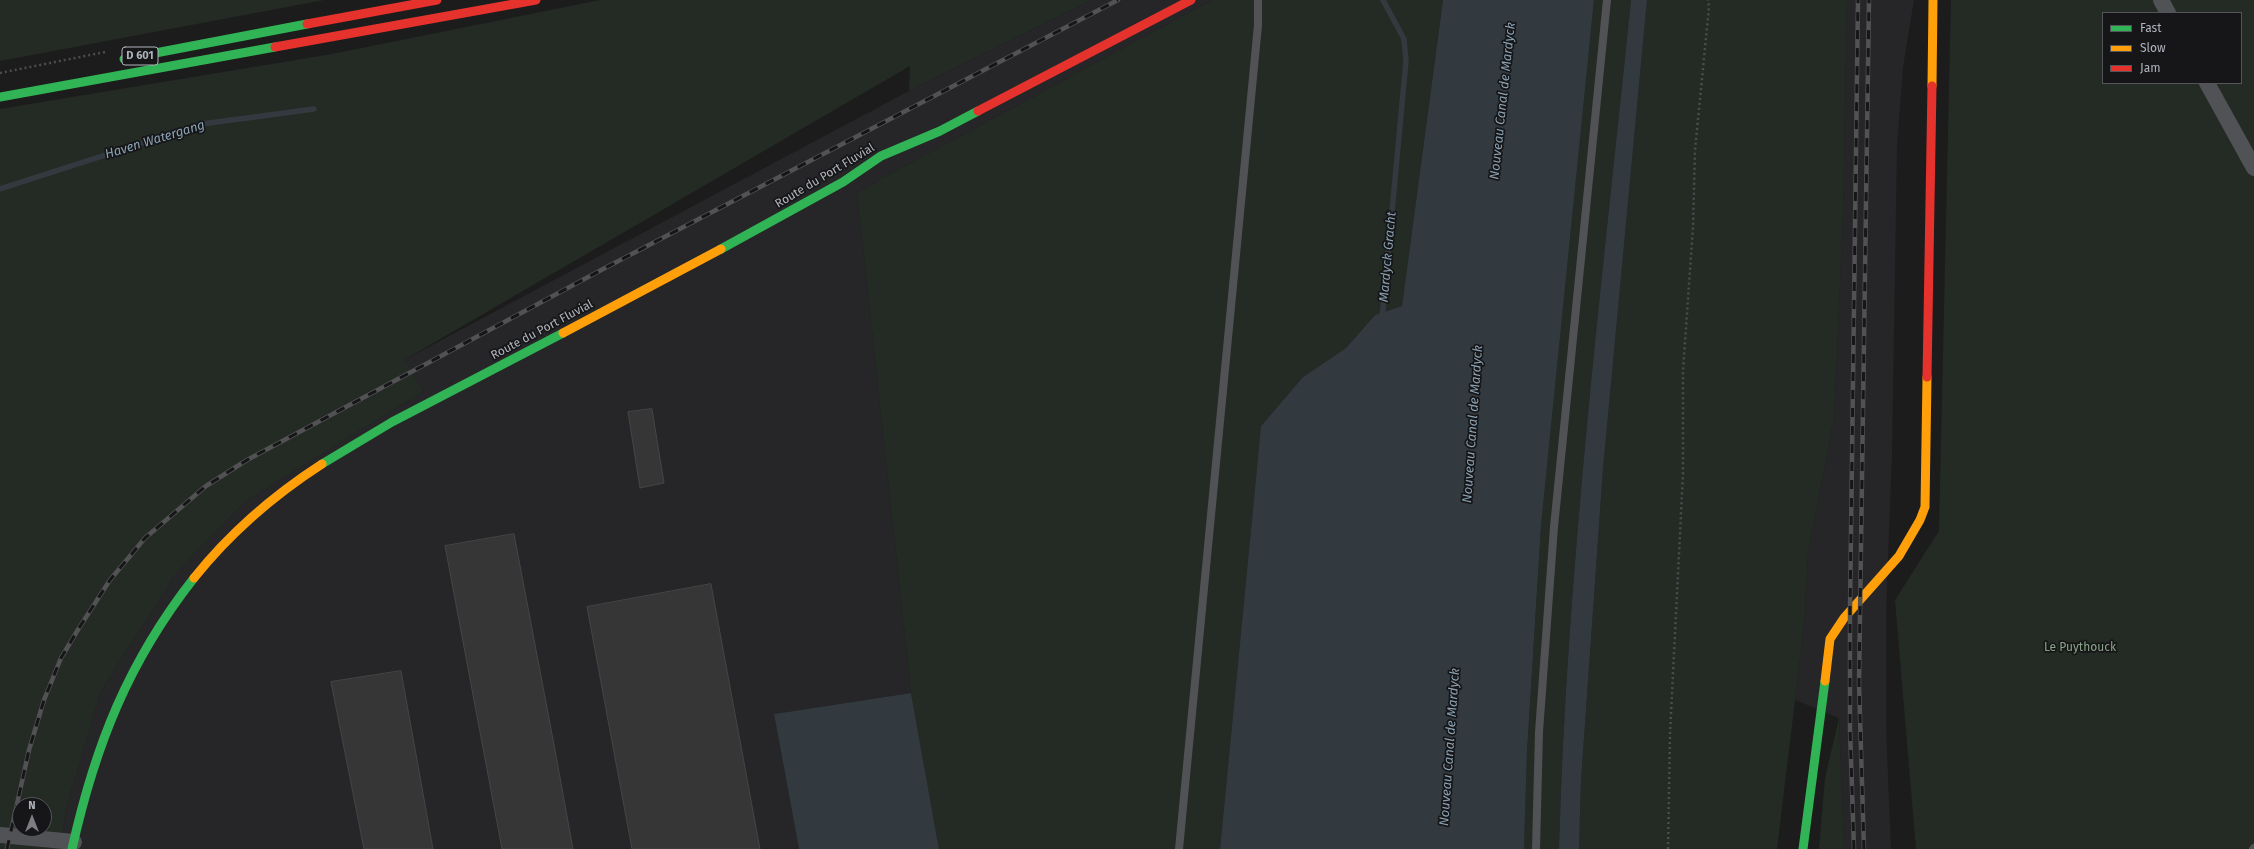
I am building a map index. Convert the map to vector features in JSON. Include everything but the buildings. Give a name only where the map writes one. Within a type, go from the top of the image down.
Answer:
[{"type":"street","name":"D 601","points":[[115,61],[437,0]]},
{"type":"street","name":"D 601","points":[[0,98],[536,0]]},
{"type":"street","name":"Route du Port Fluvial","points":[[73,846],[80,811],[103,733],[123,688],[146,644],[182,592],[214,554],[249,519],[284,490],[330,460],[404,416],[789,213],[825,193],[881,156],[940,132],[1191,0]]},
{"type":"street","points":[[1803,849],[1830,640],[1840,622],[1880,579],[1908,544],[1916,532],[1925,507],[1933,0]]},
{"type":"street","points":[[2161,0],[2167,12]]},
{"type":"street","points":[[2208,84],[2254,168]]},
{"type":"street","points":[[0,835],[73,846]]},
{"type":"lane","points":[[1179,849],[1256,40],[1258,0]]},
{"type":"lane","points":[[1536,849],[1539,732],[1554,527],[1607,0]]},
{"type":"path","points":[[1668,849],[1670,734],[1683,474],[1682,371],[1693,227],[1695,150],[1709,7],[1708,0]]},
{"type":"shaded area","points":[[1092,0],[1212,0],[857,192],[911,693],[774,714],[799,849],[61,849],[66,809],[101,691],[175,575],[244,502],[424,391],[404,360],[909,91]]},
{"type":"shaded area","points":[[1847,0],[1914,0],[1903,67],[1897,145],[1892,453],[1886,613],[1886,727],[1891,849],[1844,849],[1839,718],[1795,700],[1804,626],[1808,554],[1834,418],[1843,215]]},
{"type":"green space","points":[[0,0],[324,0],[0,61]]},
{"type":"green space","points":[[600,0],[1092,0],[909,91],[910,66],[404,360],[424,391],[244,502],[175,575],[101,691],[66,809],[61,849],[0,849],[0,109],[332,54]]},
{"type":"green space","points":[[1212,0],[1443,0],[1402,306],[1375,315],[1346,348],[1303,377],[1261,426],[1220,849],[939,849],[911,693],[857,192]]},
{"type":"green space","points":[[1594,0],[1631,0],[1587,424],[1578,530],[1563,743],[1559,849],[1524,849],[1527,752],[1541,526]]},
{"type":"green space","points":[[1647,0],[1847,0],[1843,215],[1834,418],[1808,554],[1804,626],[1777,849],[1579,849],[1581,781],[1603,469]]},
{"type":"green space","name":"Le Puythouck","points":[[1951,0],[2254,0],[2254,849],[1916,849],[1895,600],[1939,531]]},
{"type":"green space","points":[[1839,718],[1844,849],[1819,849],[1825,778]]},
{"type":"water","name":"Nouveau Canal de Mardyck","points":[[1443,0],[1594,0],[1541,526],[1527,752],[1524,849],[1220,849],[1261,426],[1303,377],[1346,348],[1375,315],[1402,306]]},
{"type":"water","points":[[1631,0],[1647,0],[1603,469],[1581,781],[1579,849],[1559,849],[1563,743],[1578,530],[1587,424]]},
{"type":"water","points":[[911,693],[939,849],[799,849],[774,714]]},
{"type":"waterway","name":"Mardyck Gracht","points":[[1382,319],[1406,61],[1404,39],[1383,0]]},
{"type":"waterway","name":"Haven Watergang","points":[[0,189],[202,124],[314,109]]},
{"type":"railway","points":[[7,849],[29,750],[44,700],[61,658],[110,580],[145,538],[206,486],[247,460],[605,268],[1118,0]]},
{"type":"railway","points":[[1854,849],[1850,729],[1850,610],[1858,0]]},
{"type":"railway","points":[[1864,849],[1859,683],[1869,0]]},
{"type":"traffic: fast","points":[[124,59],[307,24]]},
{"type":"traffic: fast","points":[[0,97],[275,47]]},
{"type":"traffic: fast","points":[[721,249],[843,182],[881,156],[940,131],[978,111]]},
{"type":"traffic: fast","points":[[322,464],[392,422],[563,333]]},
{"type":"traffic: fast","points":[[72,849],[91,775],[117,706],[150,641],[194,578]]},
{"type":"traffic: fast","points":[[1803,849],[1825,681]]},
{"type":"traffic: slow","points":[[1932,86],[1933,0]]},
{"type":"traffic: slow","points":[[563,333],[721,249]]},
{"type":"traffic: slow","points":[[1825,681],[1830,639],[1844,618],[1899,556],[1920,520],[1925,507],[1927,377]]},
{"type":"traffic: slow","points":[[194,578],[238,530],[270,502],[322,464]]},
{"type":"traffic: jam","points":[[307,24],[437,0]]},
{"type":"traffic: jam","points":[[275,47],[536,0]]},
{"type":"traffic: jam","points":[[978,111],[1191,0]]},
{"type":"traffic: jam","points":[[1927,377],[1932,86]]}]
